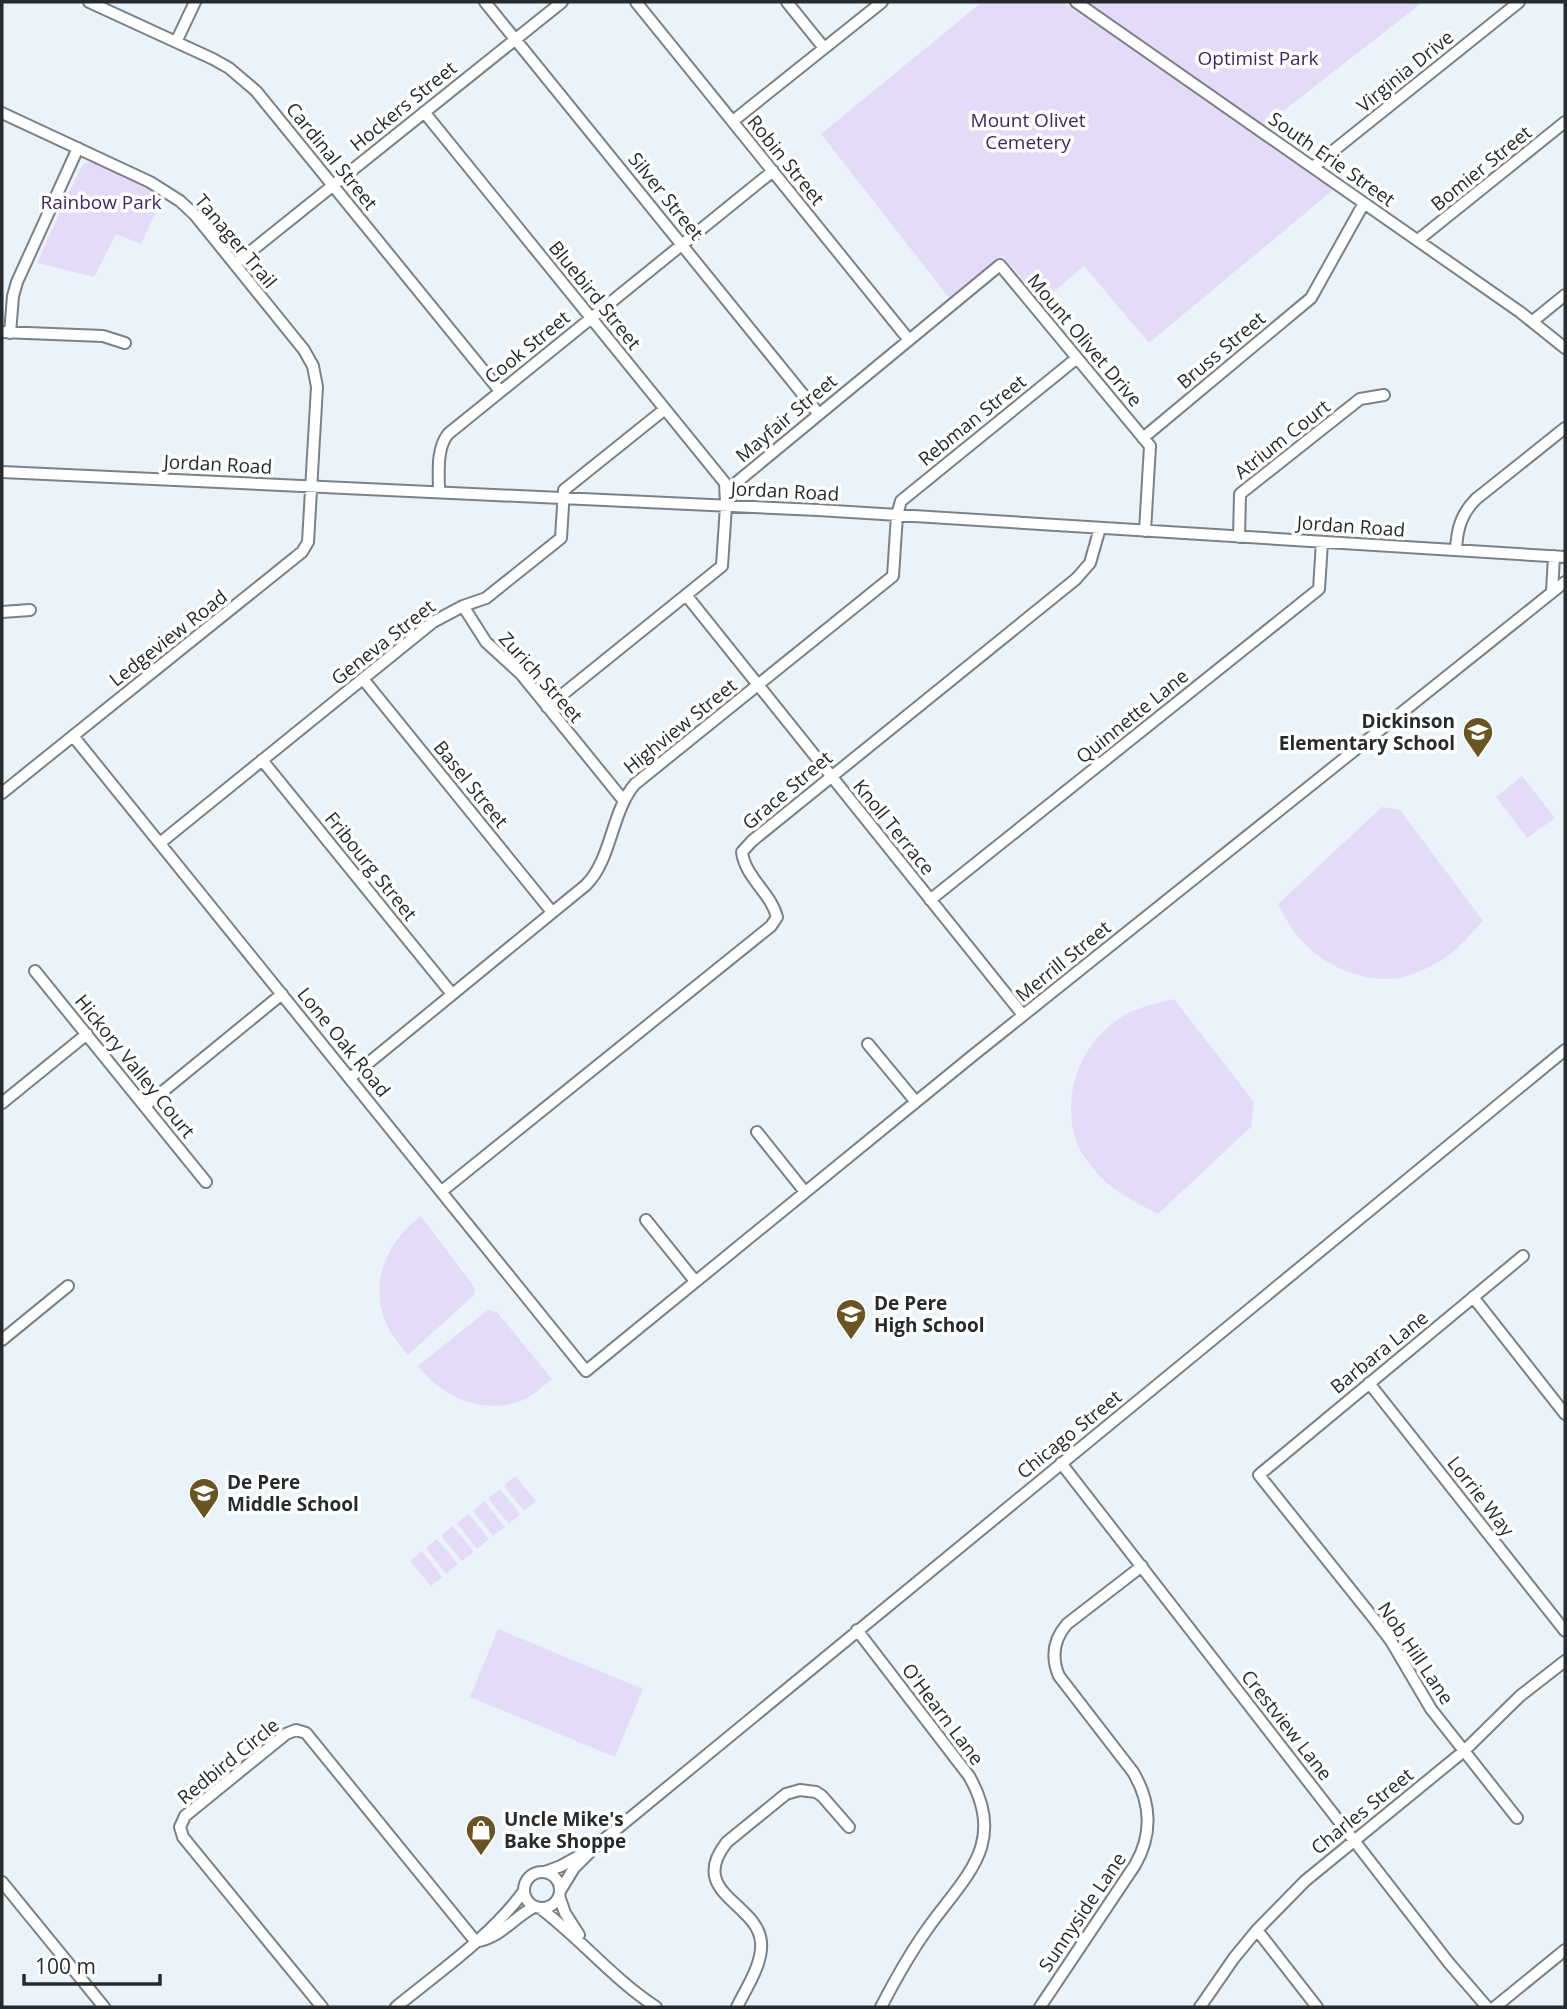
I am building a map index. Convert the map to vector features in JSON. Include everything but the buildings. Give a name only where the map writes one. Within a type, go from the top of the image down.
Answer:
[{"type":"street","name":"Cardinal Street","points":[[89,2],[213,59],[256,91],[500,391]]},
{"type":"street","points":[[176,42],[195,2]]},
{"type":"street","name":"Silver Street","points":[[485,2],[818,413]]},
{"type":"street","name":"Hockers Street","points":[[234,264],[562,2]]},
{"type":"street","name":"Robin Street","points":[[636,2],[909,340]]},
{"type":"street","points":[[787,2],[824,48]]},
{"type":"street","points":[[733,121],[882,2]]},
{"type":"street","name":"South Erie Street","points":[[1076,2],[1533,321],[1565,348]]},
{"type":"street","name":"Virginia Drive","points":[[1313,167],[1519,2]]},
{"type":"street","name":"Bluebird Street","points":[[424,112],[725,483],[726,506]]},
{"type":"street","name":"Tanager Trail","points":[[2,113],[166,191],[195,215],[304,350],[313,366],[317,387],[312,486]]},
{"type":"street","name":"Bomier Street","points":[[1418,240],[1565,122]]},
{"type":"street","points":[[78,148],[17,282],[6,332],[103,336],[125,343]]},
{"type":"street","name":"Cook Street","points":[[439,492],[440,454],[443,440],[448,434],[773,171]]},
{"type":"street","name":"Bruss Street","points":[[1143,438],[1311,298],[1364,203]]},
{"type":"street","name":"Mayfair Street","points":[[547,707],[722,566],[726,506],[737,482],[1000,265]]},
{"type":"street","name":"Mount Olivet Drive","points":[[1000,265],[1143,438]]},
{"type":"street","points":[[1533,321],[1565,295]]},
{"type":"street","name":"Rebman Street","points":[[897,515],[901,501],[1077,358]]},
{"type":"street","name":"Atrium Court","points":[[1239,537],[1240,494],[1360,399],[1384,395]]},
{"type":"street","points":[[562,499],[564,490],[665,409]]},
{"type":"street","points":[[1456,550],[1460,524],[1468,507],[1565,428]]},
{"type":"street","points":[[1143,438],[1150,446],[1145,531]]},
{"type":"street","name":"Jordan Road","points":[[2,472],[897,515],[1559,557]]},
{"type":"street","name":"Ledgeview Road","points":[[2,793],[302,552],[308,542],[312,486]]},
{"type":"street","name":"Geneva Street","points":[[160,843],[433,622],[463,606],[486,598],[561,538],[562,499]]},
{"type":"street","name":"Highview Street","points":[[350,1078],[586,885],[596,872],[624,801],[635,784],[893,576],[897,515]]},
{"type":"street","name":"Grace Street","points":[[442,1191],[771,926],[777,917],[775,906],[743,863],[742,852],[831,776],[1076,579],[1090,563],[1100,528]]},
{"type":"street","name":"Quinnette Lane","points":[[930,900],[1319,589],[1322,542]]},
{"type":"street","points":[[1552,592],[1559,557]]},
{"type":"street","name":"Merrill Street","points":[[586,1371],[1023,1015],[1565,582]]},
{"type":"street","name":"Knoll Terrace","points":[[686,595],[1023,1015]]},
{"type":"street","name":"Zurich Street","points":[[463,606],[486,642],[521,674],[624,801]]},
{"type":"street","points":[[2,612],[30,610]]},
{"type":"street","name":"Basel Street","points":[[363,679],[552,912]]},
{"type":"street","name":"Lone Oak Road","points":[[73,736],[586,1371]]},
{"type":"street","name":"Fribourg Street","points":[[262,760],[452,994]]},
{"type":"street","name":"Hickory Valley Court","points":[[36,971],[206,1182]]},
{"type":"street","points":[[145,1106],[282,994]]},
{"type":"street","points":[[2,1103],[87,1034]]},
{"type":"street","points":[[868,1044],[916,1102]]},
{"type":"street","name":"Chicago Street","points":[[559,1894],[574,1868],[596,1846],[1565,1050]]},
{"type":"street","points":[[757,1132],[806,1192]]},
{"type":"street","points":[[646,1220],[695,1281]]},
{"type":"street","name":"Barbara Lane","points":[[1259,1475],[1523,1256]]},
{"type":"street","points":[[2,1340],[68,1286]]},
{"type":"street","points":[[1473,1297],[1565,1414]]},
{"type":"street","name":"Lorrie Way","points":[[1369,1383],[1565,1631]]},
{"type":"street","name":"Crestview Lane","points":[[1061,1463],[1449,1963],[1487,2007]]},
{"type":"street","name":"Nob Hill Lane","points":[[1259,1475],[1391,1641],[1431,1709],[1517,1818]]},
{"type":"street","name":"Sunnyside Lane","points":[[1040,2007],[1135,1865],[1144,1848],[1149,1824],[1141,1784],[1059,1676],[1054,1647],[1067,1624],[1142,1566]]},
{"type":"street","name":"O'Hearn Lane","points":[[857,1630],[969,1776],[976,1788],[984,1815],[983,1843],[973,1869],[918,1942],[881,2007]]},
{"type":"street","name":"Charles Street","points":[[1200,2007],[1257,1930],[1306,1881],[1464,1751],[1520,1696],[1565,1661]]},
{"type":"street","name":"Redbird Circle","points":[[322,2007],[183,1837],[180,1827],[185,1816],[291,1732],[296,1730],[306,1733],[476,1942]]},
{"type":"street","points":[[737,2007],[758,1962],[762,1945],[757,1926],[720,1887],[716,1866],[722,1849],[786,1794],[800,1790],[816,1792],[822,1796],[849,1827]]},
{"type":"street","name":"Chicago Street","points":[[545,1872],[596,1846]]},
{"type":"street","points":[[396,2007],[476,1942],[512,1907],[531,1875],[540,1872],[554,1877],[559,1886],[561,1906],[589,1949]]},
{"type":"street","points":[[2,1882],[104,2007]]},
{"type":"street","points":[[523,1891],[527,1900],[563,1926],[620,1982],[656,2007]]},
{"type":"street","points":[[476,1942],[493,1938],[519,1915],[537,1907],[551,1906],[559,1894]]},
{"type":"street","points":[[1257,1930],[1317,2007]]},
{"type":"street","points":[[1495,2007],[1565,1950]]},
{"type":"green space","name":"Mount Olivet Cemetery","points":[[982,2],[1063,2],[1333,190],[1149,343],[1084,266],[1042,302],[1003,256],[950,299],[821,134]]},
{"type":"green space","name":"Optimist Park","points":[[1076,2],[1423,2],[1260,129]]},
{"type":"green space","name":"Rainbow Park","points":[[92,161],[164,195],[141,244],[116,234],[94,277],[37,263],[80,169]]},
{"type":"green space","points":[[1522,776],[1555,818],[1527,838],[1496,797]]},
{"type":"green space","points":[[1382,807],[1400,810],[1483,921],[1442,960],[1412,974],[1386,979],[1348,972],[1314,953],[1297,935],[1278,904]]},
{"type":"green space","points":[[1174,999],[1254,1102],[1251,1127],[1158,1214],[1131,1200],[1099,1176],[1076,1141],[1071,1105],[1078,1070],[1086,1054],[1108,1027],[1135,1010]]},
{"type":"green space","points":[[421,1216],[475,1288],[474,1295],[408,1355],[386,1323],[379,1293],[380,1278],[384,1264],[399,1237]]},
{"type":"green space","points":[[488,1310],[497,1312],[552,1379],[530,1396],[515,1403],[487,1406],[461,1399],[438,1385],[418,1366]]},
{"type":"green space","points":[[515,1476],[536,1501],[524,1511],[504,1486]]},
{"type":"green space","points":[[500,1489],[520,1514],[509,1524],[488,1498]]},
{"type":"green space","points":[[484,1501],[505,1527],[493,1536],[473,1511]]},
{"type":"green space","points":[[469,1514],[489,1539],[477,1549],[457,1523]]},
{"type":"green space","points":[[453,1526],[474,1552],[462,1561],[441,1536]]},
{"type":"green space","points":[[437,1539],[458,1564],[446,1574],[426,1548]]},
{"type":"green space","points":[[422,1551],[442,1577],[431,1586],[410,1561]]},
{"type":"green space","points":[[498,1629],[643,1689],[615,1757],[470,1697]]},
{"type":"place","name":"Dickinson Elementary School","points":[[1478,759]]},
{"type":"place","name":"De Pere High School","points":[[851,1341]]},
{"type":"place","name":"De Pere Middle School","points":[[204,1520]]},
{"type":"place","name":"Uncle Mike's Bake Shoppe","points":[[481,1857]]}]
